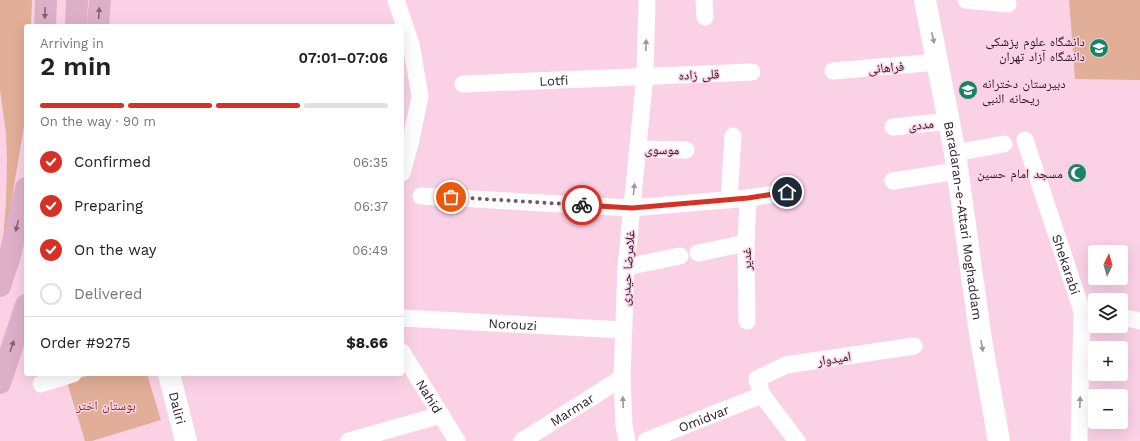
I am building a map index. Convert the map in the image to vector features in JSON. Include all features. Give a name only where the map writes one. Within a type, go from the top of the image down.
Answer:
[{"type":"highway","points":[[45,24],[46,0]]},
{"type":"highway","points":[[76,24],[77,0]]},
{"type":"highway","points":[[98,24],[100,0]]},
{"type":"highway","points":[[0,286],[9,259],[24,196]]},
{"type":"highway","points":[[0,383],[24,311]]},
{"type":"street","points":[[396,0],[402,24]]},
{"type":"street","name":"غلامرضا حیدری","points":[[627,441],[624,425],[622,378],[626,267],[645,75],[648,0]]},
{"type":"street","name":"Baradaran-e-Attari Moghaddam","points":[[925,0],[956,162],[981,340],[999,441]]},
{"type":"street","points":[[966,0],[1008,4]]},
{"type":"street","points":[[404,30],[411,44],[420,96],[407,141],[404,160]]},
{"type":"street","name":"فراهانی","points":[[833,71],[938,62]]},
{"type":"street","name":"قلی زاده","points":[[645,75],[752,72]]},
{"type":"street","name":"Lotfi","points":[[463,84],[645,75]]},
{"type":"street","name":"مددی","points":[[893,127],[949,121]]},
{"type":"street","points":[[729,200],[733,136]]},
{"type":"street","name":"Shekarabi","points":[[1025,140],[1088,312],[1079,441]]},
{"type":"street","points":[[892,181],[956,162],[1004,144]]},
{"type":"street","name":"موسوی","points":[[638,149],[686,150]]},
{"type":"street","points":[[421,196],[632,208],[729,200],[787,192]]},
{"type":"street","name":"غدیر","points":[[747,321],[746,243],[748,198]]},
{"type":"street","points":[[698,253],[746,243]]},
{"type":"street","points":[[626,267],[680,256]]},
{"type":"street","name":"Norouzi","points":[[404,318],[623,330]]},
{"type":"street","points":[[1128,319],[1140,321]]},
{"type":"street","name":"امیدوار","points":[[762,395],[757,379],[786,366],[914,346]]},
{"type":"street","name":"Nahid","points":[[404,355],[457,441]]},
{"type":"street","points":[[40,384],[66,376]]},
{"type":"street","name":"Daliri","points":[[170,376],[186,441]]},
{"type":"street","name":"Marmar","points":[[522,441],[622,378]]},
{"type":"street","points":[[762,395],[798,441]]},
{"type":"street","name":"Omidvar","points":[[646,441],[762,395]]},
{"type":"street","points":[[350,441],[441,414]]},
{"type":"green space","points":[[0,0],[32,0],[31,24],[24,24],[24,126],[8,222],[3,240],[7,159],[6,133],[0,90]]},
{"type":"green space","name":"دانشگاه علوم پزشکی دانشگاه آزاد تهران","points":[[1069,0],[1140,0],[1140,80],[1075,79]]},
{"type":"green space","name":"بوستان اختر","points":[[87,376],[148,376],[161,420],[92,441],[85,441],[67,382]]},
{"type":"way so far","points":[[451,197],[582,205]]},
{"type":"place","name":"دانشگاه علوم پزشکی دانشگاه آزاد تهران","points":[[1099,48]]},
{"type":"place","name":"دبیرستان دخترانه ریحانه النبی","points":[[968,90]]},
{"type":"place","name":"مسجد امام حسین","points":[[1077,173]]},
{"type":"route","points":[[582,205],[632,208],[748,198],[787,192]]}]
